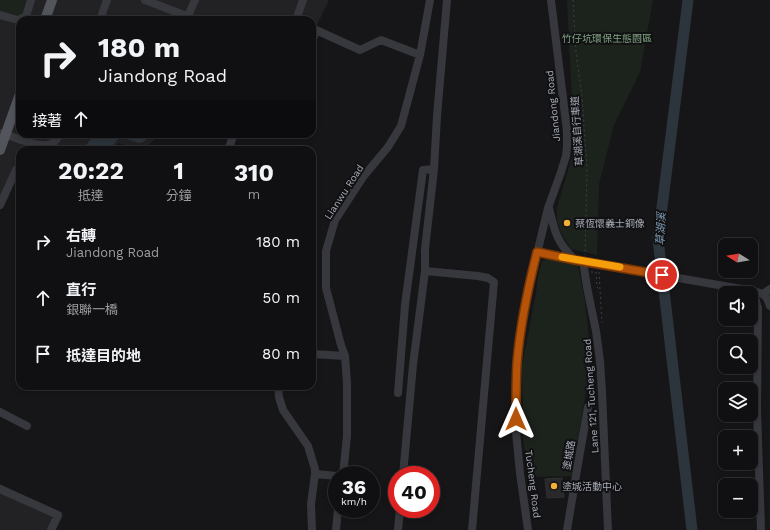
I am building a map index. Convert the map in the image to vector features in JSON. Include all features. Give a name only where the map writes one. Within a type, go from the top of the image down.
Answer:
[{"type":"main road","points":[[46,16],[52,0]]},
{"type":"main road","points":[[0,150],[3,134],[16,103]]},
{"type":"street","points":[[26,16],[32,0]]},
{"type":"street","points":[[101,16],[107,0]]},
{"type":"street","points":[[145,0],[188,16],[194,0]]},
{"type":"street","points":[[297,16],[303,0]]},
{"type":"street","name":"Lianwu Road","points":[[343,466],[347,436],[348,383],[344,356],[326,288],[326,251],[335,220],[363,177],[388,147],[401,126],[420,55],[430,0]]},
{"type":"street","points":[[404,466],[413,365],[425,271],[425,249],[434,169],[447,0]]},
{"type":"street","name":"Jiandong Road","points":[[537,252],[548,208],[561,172],[567,147],[551,0]]},
{"type":"street","points":[[0,15],[16,19]]},
{"type":"street","points":[[316,30],[360,50],[381,40],[420,55]]},
{"type":"street","points":[[3,134],[34,144],[45,145],[52,144],[58,138]]},
{"type":"street","points":[[398,393],[405,305],[423,170],[434,169]]},
{"type":"street","points":[[0,205],[16,170]]},
{"type":"street","points":[[548,208],[558,240],[564,249],[582,261]]},
{"type":"street","points":[[537,252],[724,286]]},
{"type":"street","name":"Tucheng Road","points":[[528,530],[516,432],[516,379],[522,323],[537,252]]},
{"type":"street","name":"Lane 121, Tucheng Road","points":[[582,261],[596,331],[600,361],[608,530]]},
{"type":"street","points":[[425,271],[478,276],[488,278],[494,282],[472,530]]},
{"type":"street","points":[[766,291],[770,306]]},
{"type":"street","points":[[758,326],[757,410],[761,530]]},
{"type":"street","points":[[316,354],[344,356]]},
{"type":"street","points":[[278,390],[283,410],[308,446],[315,468],[311,504],[312,530]]},
{"type":"street","name":"塗城路","points":[[567,530],[588,407]]},
{"type":"street","points":[[0,412],[26,426]]},
{"type":"street","points":[[315,474],[328,475]]},
{"type":"street","points":[[0,489],[58,514],[51,530]]},
{"type":"street","points":[[336,530],[337,518]]},
{"type":"street","points":[[398,530],[399,518]]},
{"type":"path","name":"草湖溪自行車道","points":[[574,0],[576,52],[582,97],[587,170],[582,261]]},
{"type":"path","points":[[589,272],[596,272],[597,287],[600,289]]},
{"type":"shaded area","points":[[0,0],[329,0],[316,29],[316,16],[16,16],[16,138],[156,138],[147,146],[126,146],[119,143],[116,146],[16,146],[16,168],[0,202]]},
{"type":"shaded area","points":[[92,138],[119,138],[112,146],[85,146]]},
{"type":"shaded area","points":[[123,138],[148,138],[139,143]]},
{"type":"shaded area","points":[[0,484],[63,516],[56,530],[0,530]]},
{"type":"green space","points":[[0,0],[28,0],[26,7],[20,15],[17,16],[0,10]]},
{"type":"green space","name":"竹仔坑環保生態園區","points":[[567,0],[653,0],[640,72],[614,125],[599,184],[597,255],[571,249],[561,233],[557,220],[557,208],[572,157],[572,102]]},
{"type":"green space","points":[[548,259],[576,264],[578,266],[585,301],[591,360],[572,476],[528,477],[523,436],[522,366],[538,277],[542,261]]},
{"type":"building","name":"塗城活動中心","points":[[562,478],[564,497],[547,498],[545,479]]},
{"type":"waterway","name":"草湖溪","points":[[688,0],[658,239],[692,530]]},
{"type":"slow traffic","points":[[562,257],[620,267]]},
{"type":"place","name":"蔡恆懷義士銅像","points":[[567,223]]},
{"type":"place","name":"塗城活動中心","points":[[554,486]]},
{"type":"route","points":[[516,419],[517,362],[526,299],[537,252],[662,275]]}]
